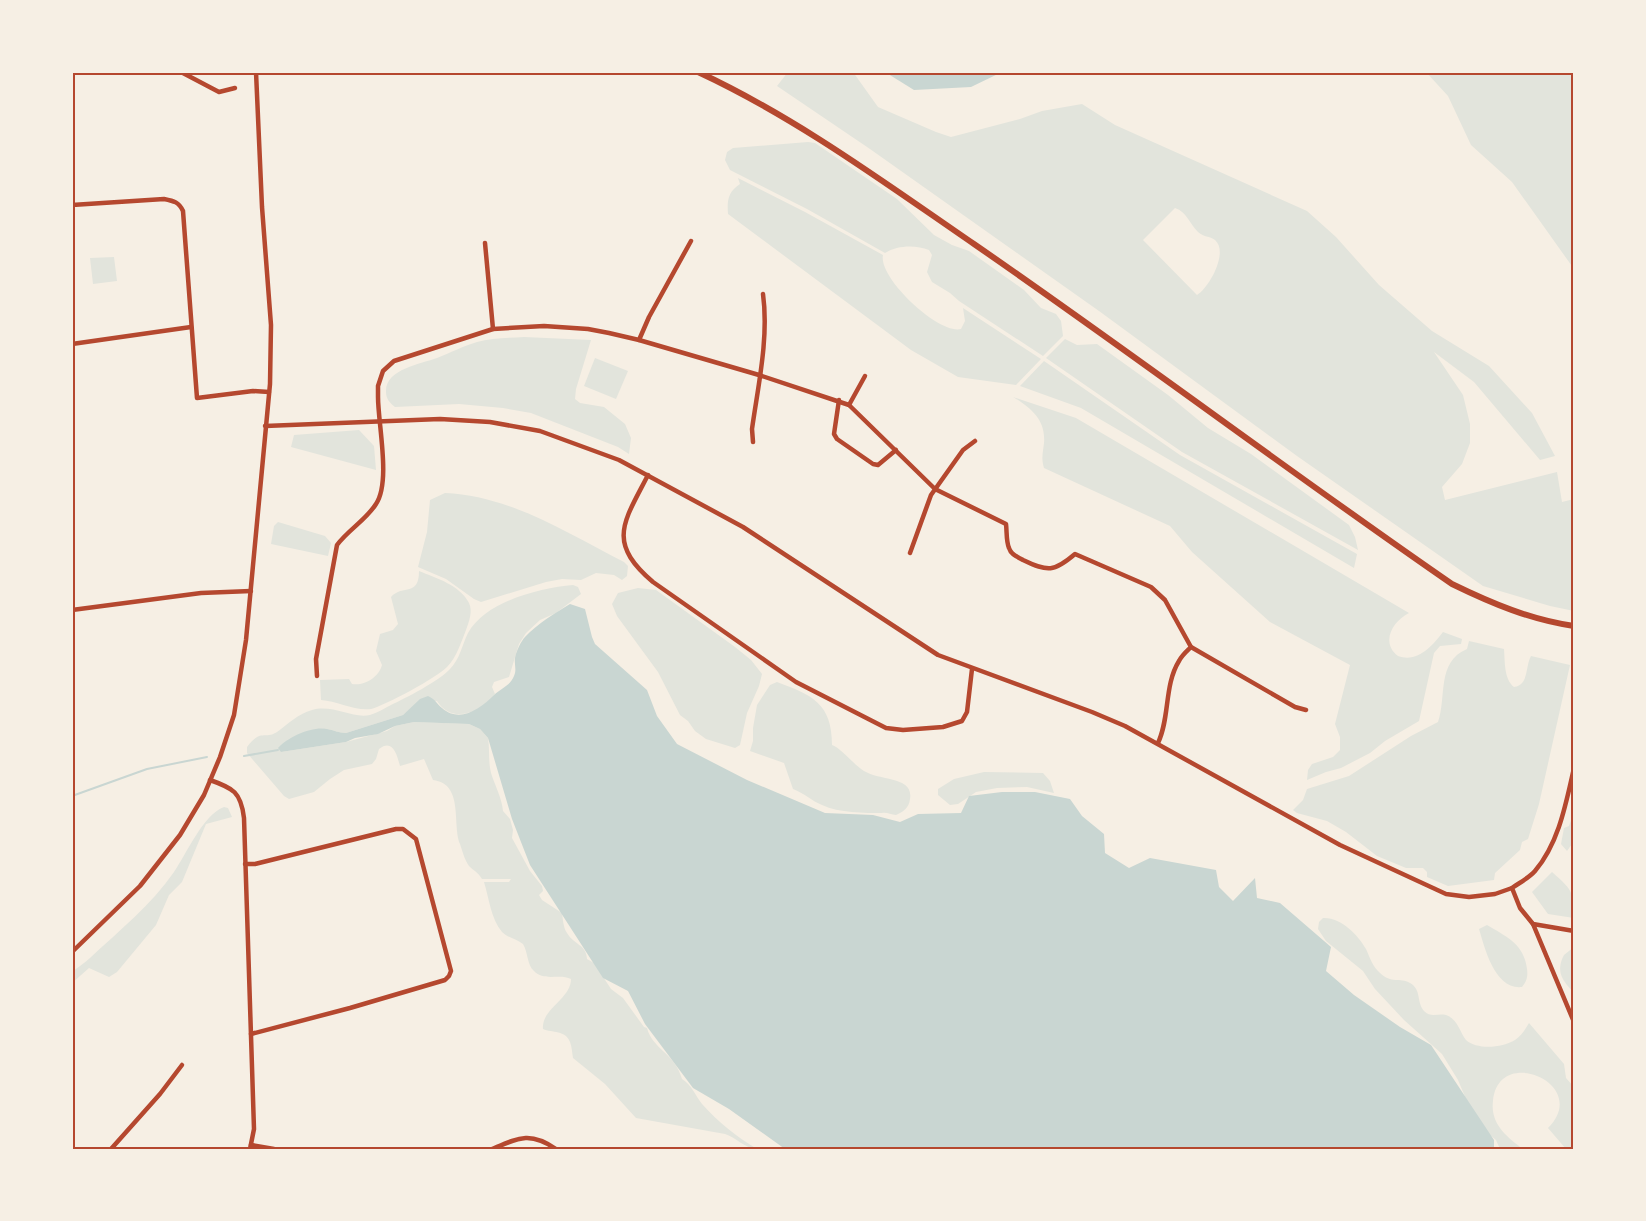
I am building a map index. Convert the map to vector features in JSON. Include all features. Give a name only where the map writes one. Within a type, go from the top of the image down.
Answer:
[{"type":"street","points":[[182,72],[219,92],[235,88]]},
{"type":"street","points":[[72,952],[117,910],[155,869],[192,815],[220,757],[234,715],[246,640],[269,392],[271,326],[262,207],[256,72]]},
{"type":"street","points":[[698,72],[727,85],[803,129],[870,172],[1080,318],[1452,584],[1532,618],[1574,626]]},
{"type":"street","points":[[72,205],[164,199],[180,205],[183,212],[197,398],[253,391],[269,392]]},
{"type":"street","points":[[639,340],[691,241]]},
{"type":"street","points":[[485,243],[493,329]]},
{"type":"street","points":[[753,442],[752,429],[765,308],[763,294]]},
{"type":"street","points":[[317,676],[316,659],[337,545],[377,504],[382,492],[384,476],[378,386],[386,367],[409,355],[493,329],[515,326],[572,328],[639,340],[839,400],[849,405],[935,489],[1006,524],[1010,552],[1040,568],[1050,569],[1058,567],[1074,554],[1151,587],[1165,600],[1191,647],[1295,707],[1306,710]]},
{"type":"street","points":[[72,344],[191,327]]},
{"type":"street","points":[[849,405],[865,376]]},
{"type":"street","points":[[839,400],[833,429],[837,439],[873,464],[878,465],[896,450]]},
{"type":"street","points":[[265,426],[440,419],[515,425],[540,431],[596,451],[648,475],[743,527],[938,655],[1092,712],[1158,743],[1247,795],[1340,845],[1446,894],[1469,897],[1495,894],[1512,888],[1533,873],[1550,851],[1574,768]]},
{"type":"street","points":[[910,553],[935,489],[963,450],[975,441]]},
{"type":"street","points":[[648,475],[622,534],[629,556],[639,570],[796,682],[878,725],[893,730],[903,730],[952,726],[962,721],[968,712],[972,669]]},
{"type":"street","points":[[72,610],[201,593],[251,591]]},
{"type":"street","points":[[1158,743],[1164,726],[1175,668],[1179,659],[1191,647]]},
{"type":"street","points":[[210,780],[230,788],[240,798],[244,818],[254,1129],[250,1147],[274,1149]]},
{"type":"street","points":[[246,864],[255,864],[403,829],[416,839],[451,971],[445,980],[251,1034]]},
{"type":"street","points":[[1512,888],[1520,908],[1533,924],[1574,1022]]},
{"type":"street","points":[[1533,924],[1574,931]]},
{"type":"street","points":[[111,1149],[160,1094],[182,1065]]},
{"type":"street","points":[[492,1149],[526,1137],[540,1139],[556,1149]]},
{"type":"shaded area","points":[[788,72],[853,72],[878,107],[951,137],[1042,111],[1082,104],[1115,125],[1307,211],[1336,237],[1379,285],[1432,331],[1489,366],[1532,413],[1555,456],[1540,460],[1474,382],[1434,352],[1463,395],[1470,424],[1470,443],[1462,464],[1442,487],[1445,500],[1557,472],[1562,502],[1574,499],[1574,611],[1483,586],[1297,456],[1099,311],[777,86]],"holes":[[[1175,208],[1198,232],[1215,240],[1219,246],[1219,261],[1212,278],[1197,295],[1143,240]]]},
{"type":"shaded area","points":[[885,72],[1002,72],[971,87],[914,90]]},
{"type":"shaded area","points":[[1426,72],[1574,72],[1574,269],[1512,182],[1471,145],[1448,96]]},
{"type":"shaded area","points":[[815,143],[897,199],[934,235],[969,251],[1024,290],[1041,308],[1056,314],[1061,321],[1063,336],[1043,356],[932,282],[927,272],[932,255],[929,250],[907,247],[896,248],[885,253],[807,209],[730,170],[725,160],[727,152],[733,148]]},
{"type":"shaded area","points":[[738,178],[883,255],[884,265],[900,290],[925,314],[939,323],[961,329],[965,321],[963,308],[1041,359],[1016,385],[958,377],[911,350],[728,214],[729,197],[740,184]]},
{"type":"shaded area","points":[[114,257],[117,281],[93,284],[90,258]]},
{"type":"shaded area","points":[[524,337],[591,340],[575,399],[580,403],[604,407],[625,424],[631,438],[629,454],[618,447],[531,413],[459,404],[395,407],[388,399],[387,384],[397,373],[405,369],[477,342]]},
{"type":"shaded area","points":[[1065,339],[1077,345],[1097,344],[1168,395],[1208,428],[1251,454],[1349,525],[1358,550],[1182,452],[1046,358]]},
{"type":"shaded area","points":[[595,358],[628,371],[616,399],[584,386]]},
{"type":"shaded area","points":[[1044,361],[1180,455],[1357,554],[1354,568],[1081,408],[1020,386]]},
{"type":"shaded area","points":[[1013,397],[1076,418],[1409,613],[1394,626],[1389,638],[1398,656],[1412,657],[1424,652],[1443,632],[1462,639],[1461,644],[1440,646],[1434,653],[1419,721],[1385,741],[1370,753],[1341,768],[1307,780],[1308,770],[1312,764],[1333,757],[1340,750],[1340,737],[1335,724],[1350,665],[1270,622],[1192,552],[1170,526],[1044,468],[1042,459],[1044,435],[1040,421],[1031,410]]},
{"type":"shaded area","points":[[359,430],[374,446],[376,470],[291,447],[294,435]]},
{"type":"shaded area","points":[[445,493],[493,501],[560,528],[624,562],[628,566],[627,576],[622,580],[614,575],[596,573],[581,580],[562,579],[546,582],[481,602],[474,599],[446,579],[418,567],[427,532],[430,500]]},
{"type":"shaded area","points":[[278,522],[325,536],[331,543],[328,556],[271,544],[274,526]]},
{"type":"shaded area","points":[[419,571],[454,587],[469,603],[471,609],[467,627],[450,663],[442,672],[422,684],[371,709],[358,709],[321,700],[320,680],[349,679],[352,684],[357,684],[375,677],[382,665],[376,651],[380,634],[393,630],[398,624],[391,597],[413,587],[418,579]]},
{"type":"shaded area","points":[[573,585],[578,587],[581,594],[556,613],[540,620],[526,633],[519,644],[509,677],[494,682],[492,687],[495,694],[482,706],[458,714],[450,713],[437,701],[411,708],[403,715],[346,733],[327,729],[309,731],[281,745],[281,752],[346,742],[414,722],[469,724],[480,729],[488,738],[491,773],[503,811],[510,819],[513,830],[512,838],[530,871],[542,886],[543,891],[539,895],[542,900],[562,913],[565,928],[570,937],[582,947],[587,959],[594,963],[611,989],[623,998],[647,1028],[654,1042],[674,1063],[682,1079],[691,1087],[702,1104],[728,1129],[757,1149],[725,1134],[636,1118],[605,1084],[573,1058],[571,1044],[565,1035],[543,1029],[547,1016],[570,986],[571,979],[538,974],[530,965],[523,944],[504,934],[498,927],[484,882],[509,882],[511,879],[482,879],[469,866],[458,835],[453,796],[443,783],[433,780],[424,759],[400,766],[394,749],[388,745],[384,746],[379,749],[372,764],[344,770],[314,792],[289,799],[247,753],[247,747],[259,736],[273,734],[312,710],[327,709],[363,716],[378,712],[445,674],[459,656],[468,633],[487,612],[530,593]]},
{"type":"shaded area","points":[[638,588],[656,590],[735,647],[751,660],[762,674],[747,713],[740,745],[735,748],[706,739],[680,715],[658,672],[617,616],[612,604],[618,593]]},
{"type":"shaded area","points":[[570,604],[585,609],[595,644],[647,690],[657,716],[677,744],[747,780],[825,813],[873,815],[900,822],[918,814],[961,813],[969,796],[1002,792],[1035,792],[1070,799],[1082,816],[1104,834],[1105,853],[1129,868],[1150,858],[1216,870],[1219,887],[1233,901],[1255,878],[1257,898],[1280,903],[1331,947],[1326,971],[1354,995],[1431,1045],[1494,1140],[1494,1149],[785,1149],[729,1109],[693,1088],[645,1024],[628,991],[603,978],[530,865],[512,819],[488,738],[480,729],[469,724],[414,722],[346,742],[281,752],[278,748],[294,736],[314,729],[346,733],[403,715],[420,699],[428,696],[449,713],[456,715],[477,709],[508,685],[512,679],[516,656],[525,637],[541,623]]},
{"type":"shaded area","points":[[1469,641],[1504,649],[1507,675],[1514,687],[1522,683],[1531,656],[1570,665],[1539,804],[1528,839],[1522,842],[1520,850],[1495,873],[1494,880],[1448,886],[1427,877],[1427,872],[1423,868],[1406,868],[1377,856],[1346,832],[1327,821],[1293,810],[1303,800],[1307,789],[1349,776],[1411,736],[1438,722],[1447,671],[1457,655],[1467,649]]},
{"type":"shaded area","points":[[777,682],[800,691],[818,703],[828,719],[832,745],[860,768],[907,786],[910,799],[901,813],[896,815],[852,812],[829,808],[793,789],[784,763],[750,751],[757,705],[770,685]]},
{"type":"shaded area","points":[[984,772],[1043,773],[1050,781],[1054,793],[1027,787],[997,788],[976,792],[958,804],[950,805],[938,795],[938,789],[954,779]]},
{"type":"shaded area","points":[[1574,783],[1574,841],[1567,851],[1561,844],[1564,828],[1569,826],[1571,821]]},
{"type":"shaded area","points":[[224,807],[228,808],[232,817],[206,824],[182,882],[169,895],[156,925],[117,972],[109,977],[89,968],[72,983],[72,972],[124,927],[156,895],[174,872],[202,826],[216,811]]},
{"type":"shaded area","points":[[1552,872],[1564,883],[1572,896],[1574,918],[1548,914],[1532,892]]},
{"type":"shaded area","points":[[1323,918],[1336,920],[1354,933],[1380,973],[1388,978],[1406,981],[1414,986],[1424,1011],[1450,1017],[1466,1040],[1471,1043],[1490,1047],[1510,1043],[1519,1037],[1529,1023],[1564,1064],[1566,1078],[1574,1087],[1574,1149],[1566,1149],[1548,1128],[1558,1112],[1559,1097],[1551,1085],[1539,1077],[1524,1073],[1510,1075],[1499,1084],[1493,1101],[1494,1117],[1497,1123],[1511,1140],[1523,1149],[1500,1149],[1466,1099],[1458,1080],[1442,1054],[1404,1020],[1375,989],[1363,971],[1326,941],[1318,929],[1319,922]]},
{"type":"shaded area","points":[[1487,925],[1513,942],[1522,953],[1527,974],[1522,987],[1505,982],[1493,967],[1479,929]]},
{"type":"shaded area","points":[[1574,947],[1574,993],[1564,980],[1560,966],[1564,955]]},
{"type":"waterway","points":[[244,756],[278,750]]},
{"type":"waterway","points":[[72,796],[147,769],[207,757]]}]
